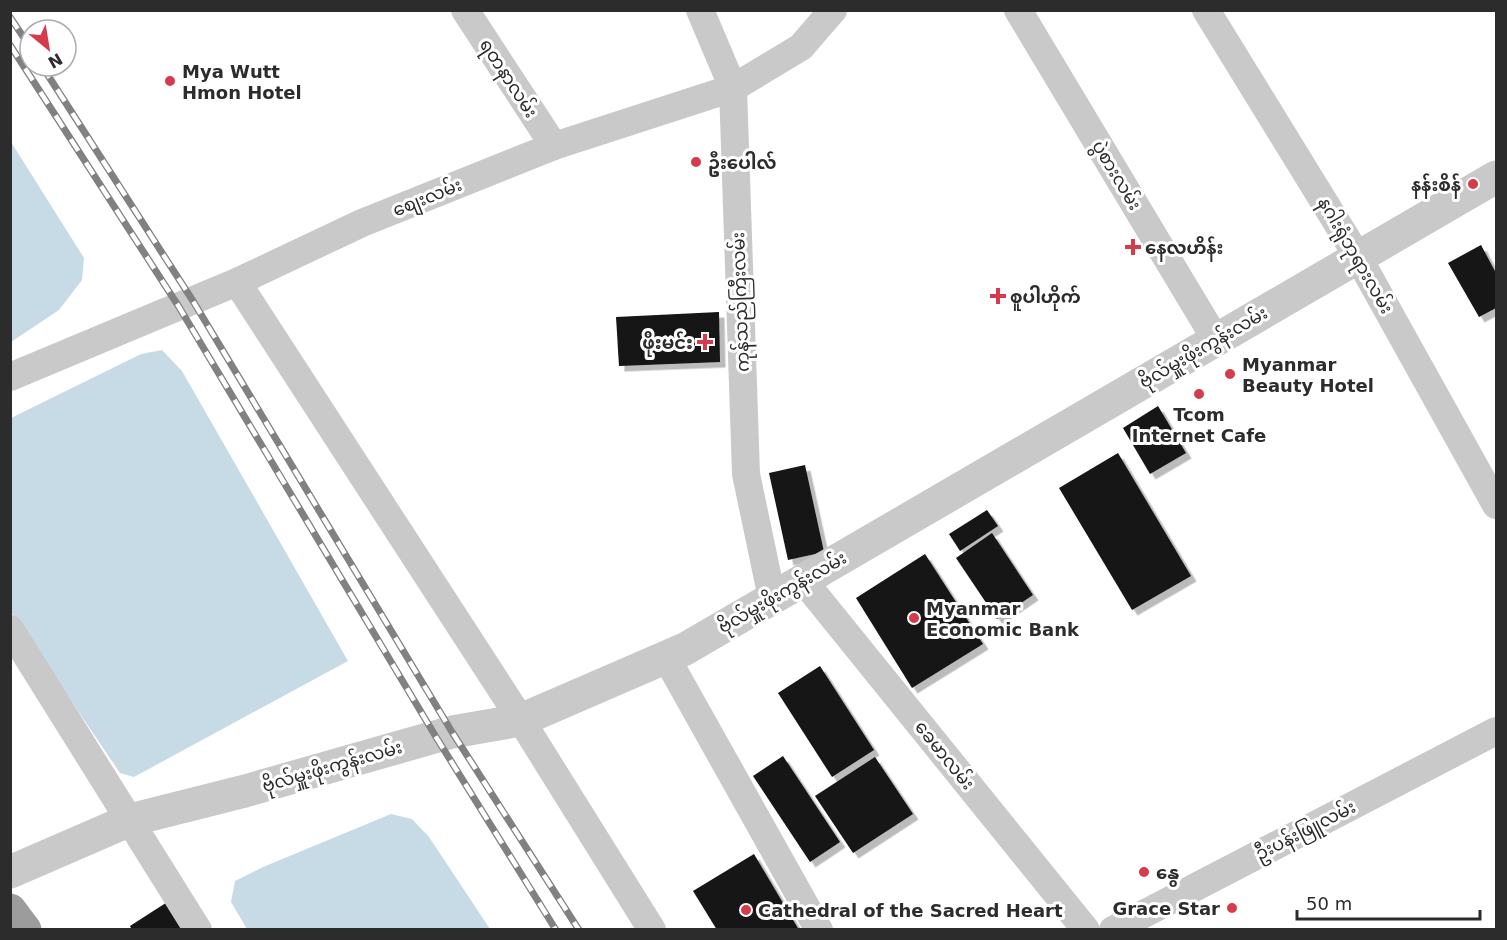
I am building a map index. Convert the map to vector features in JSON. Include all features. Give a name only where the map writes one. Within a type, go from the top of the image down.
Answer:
[{"type":"highway","points":[[10,910],[26,930]]},
{"type":"street","name":"ရတနာလမ်း","points":[[465,10],[554,146]]},
{"type":"street","name":"ကုန်သည်ကြီးလမ်း","points":[[700,10],[733,88],[746,474],[772,598]]},
{"type":"street","name":"စျေးလမ်း","points":[[10,377],[237,282],[362,224],[554,146],[733,88],[801,47],[833,10]]},
{"type":"street","name":"ပွဲစားလမ်း","points":[[1018,10],[1216,340]]},
{"type":"street","name":"နဂါးရုံဘုရားလမ်း","points":[[1206,10],[1359,257],[1497,505]]},
{"type":"street","name":"ဗိုလ်မှူးဖိုးကွန်းလမ်း","points":[[10,872],[130,820],[245,791],[452,732],[521,720],[685,649],[1497,177]]},
{"type":"street","points":[[237,282],[521,720],[652,930]]},
{"type":"street","name":"ခေမာလမ်း","points":[[803,580],[1086,930]]},
{"type":"street","points":[[10,629],[198,930]]},
{"type":"street","points":[[666,657],[819,930]]},
{"type":"street","name":"ဦးပန်းဖြူလမ်း","points":[[1113,930],[1497,731]]},
{"type":"water","points":[[11,142],[84,258],[82,280],[59,310],[11,342]]},
{"type":"water","points":[[162,350],[182,371],[348,661],[134,777],[120,773],[11,612],[11,418],[141,354]]},
{"type":"water","points":[[391,814],[412,819],[429,837],[490,929],[247,929],[231,902],[235,881],[263,867]]},
{"type":"building","points":[[1481,245],[1496,273],[1496,308],[1479,317],[1448,263]]},
{"type":"building","points":[[719,312],[720,362],[619,366],[616,317]]},
{"type":"building","points":[[1158,406],[1186,453],[1150,474],[1123,428]]},
{"type":"building","points":[[1118,453],[1191,576],[1132,610],[1059,488]]},
{"type":"building","points":[[805,465],[824,552],[788,560],[769,473]]},
{"type":"building","points":[[987,510],[998,526],[960,551],[949,534]]},
{"type":"building","points":[[992,533],[1033,595],[997,619],[956,558]]},
{"type":"building","points":[[925,554],[983,644],[912,688],[856,598]]},
{"type":"building","points":[[820,666],[874,750],[832,777],[778,693]]},
{"type":"building","points":[[783,756],[840,842],[810,862],[753,776]]},
{"type":"building","points":[[875,757],[913,814],[853,853],[815,796]]},
{"type":"building","name":"Cathedral of the Sacred Heart","points":[[754,854],[799,930],[717,930],[693,891]]},
{"type":"building","points":[[172,899],[192,930],[132,930],[130,926]]},
{"type":"railway","points":[[10,17],[18,29]]},
{"type":"railway","points":[[10,45],[179,307],[436,737],[556,930]]},
{"type":"railway","points":[[50,78],[193,301],[452,732],[579,930]]},
{"type":"place","name":"Mya Wutt Hmon Hotel","points":[[170,81]]},
{"type":"place","name":"ဦးပေါလ်","points":[[696,162]]},
{"type":"place","name":"နန်းစိန်","points":[[1473,184]]},
{"type":"place","name":"နေလဟိန်း","points":[[1133,247]]},
{"type":"place","name":"စူပါဟိုက်","points":[[998,296]]},
{"type":"place","name":"ဖိုးမင်း","points":[[705,342]]},
{"type":"place","name":"Myanmar Beauty Hotel","points":[[1230,374]]},
{"type":"place","name":"Tcom Internet Cafe","points":[[1199,394]]},
{"type":"place","name":"Myanmar Economic Bank","points":[[914,618]]},
{"type":"place","name":"နွေ","points":[[1144,872]]},
{"type":"place","name":"Grace Star","points":[[1232,908]]},
{"type":"place","name":"Cathedral of the Sacred Heart","points":[[746,910]]}]
